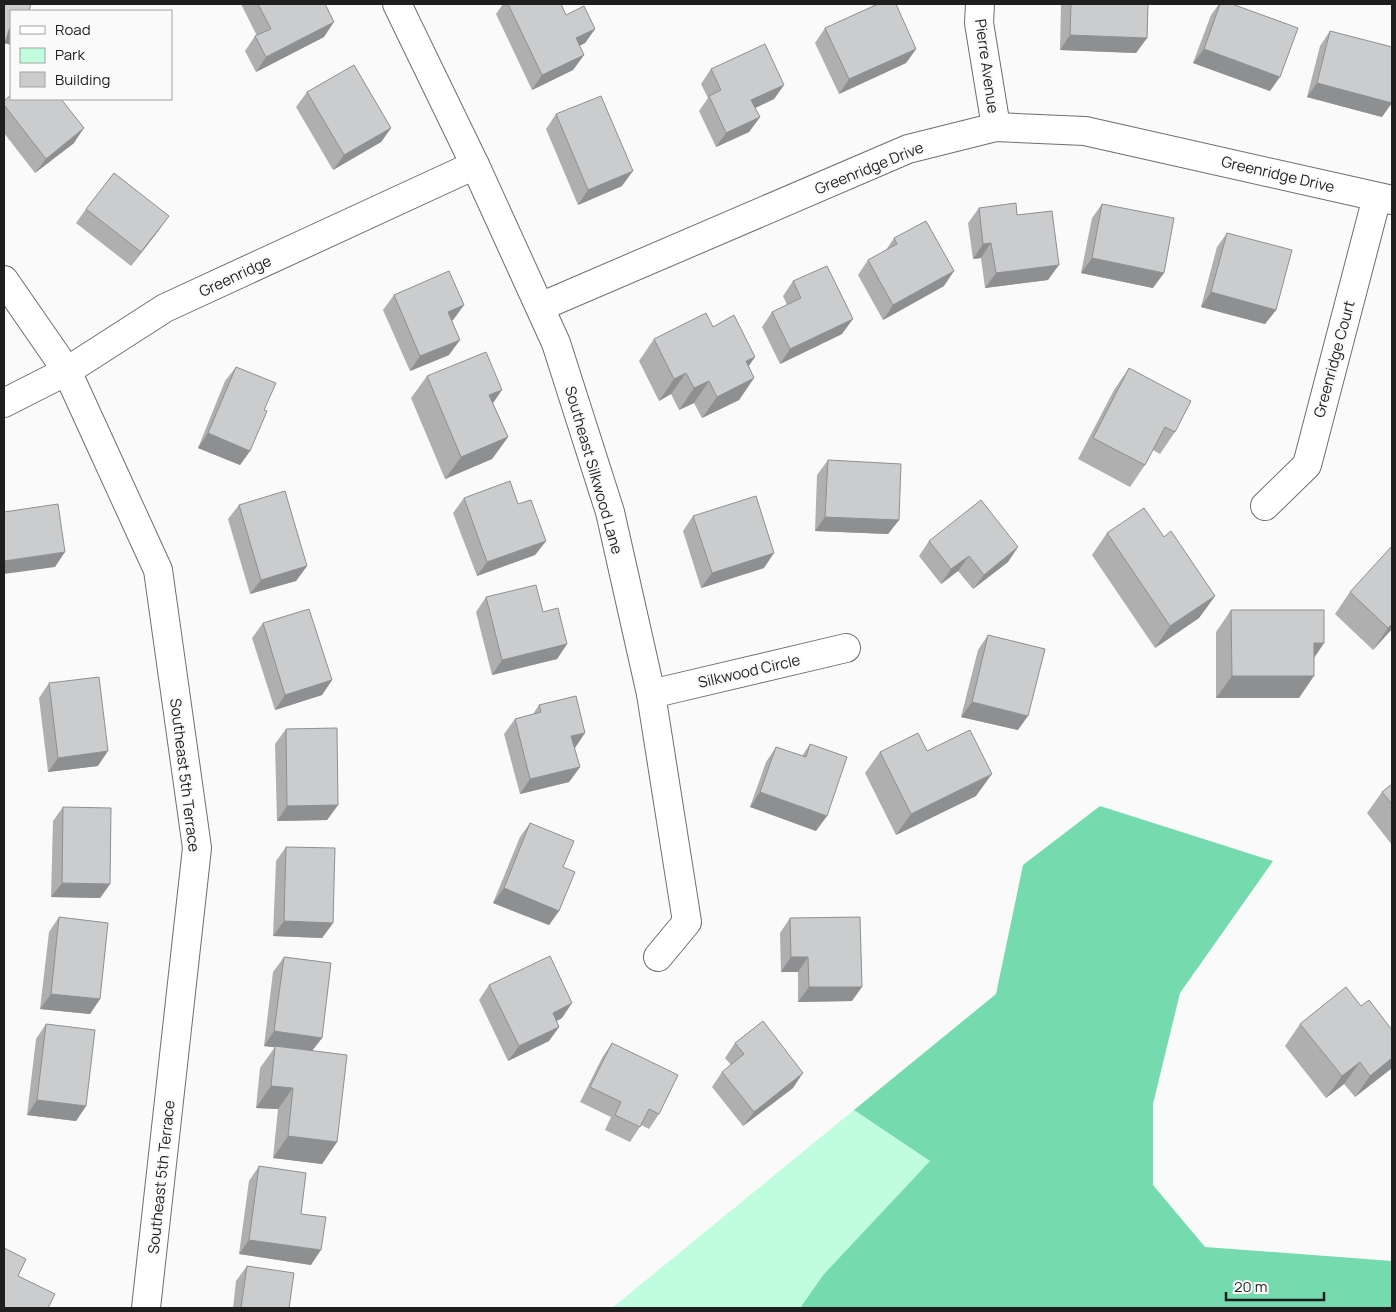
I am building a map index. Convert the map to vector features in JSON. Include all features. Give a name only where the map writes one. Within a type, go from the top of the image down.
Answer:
[{"type":"street","name":"Southeast Silkwood Lane","points":[[397,4],[475,165],[556,343],[610,512],[651,694],[687,922],[658,957]]},
{"type":"street","name":"Pierre Avenue","points":[[980,4],[979,23],[996,127]]},
{"type":"street","name":"Greenridge Drive","points":[[540,307],[908,149],[996,127],[1085,131],[1385,198]]},
{"type":"street","name":"Greenridge","points":[[4,403],[67,370],[165,308],[475,165]]},
{"type":"street","name":"Greenridge Court","points":[[1265,506],[1307,464],[1385,198]]},
{"type":"street","name":"Southeast 5th Terrace","points":[[4,280],[67,370],[158,570],[197,848],[146,1308]]},
{"type":"street","name":"Silkwood Circle","points":[[651,694],[846,648]]},
{"type":"green space","points":[[1100,806],[1273,861],[1180,993],[1153,1104],[1153,1185],[1205,1247],[1392,1261],[1392,1308],[800,1308],[824,1274],[930,1161],[854,1110],[996,994],[1023,865]]},
{"type":"green space","points":[[854,1110],[930,1161],[824,1274],[800,1308],[612,1308]]},
{"type":"building","points":[[4,4],[31,4],[29,10],[10,10],[10,27],[4,46]]},
{"type":"building","points":[[258,4],[325,4],[334,22],[266,57],[255,36],[271,29]]},
{"type":"building","points":[[508,4],[561,4],[566,15],[584,6],[595,29],[576,38],[584,55],[542,75]]},
{"type":"building","points":[[878,4],[896,4],[916,49],[849,79],[825,28]]},
{"type":"building","points":[[1071,4],[1148,4],[1147,38],[1070,35]]},
{"type":"building","points":[[1220,4],[1232,4],[1298,28],[1280,77],[1204,49]]},
{"type":"building","points":[[1330,31],[1392,47],[1392,103],[1317,83]]},
{"type":"building","points":[[765,44],[784,85],[751,100],[760,117],[726,133],[709,96],[721,90],[711,69]]},
{"type":"building","points":[[354,65],[391,128],[344,155],[307,92]]},
{"type":"building","points":[[10,96],[10,100],[62,100],[84,128],[46,159],[4,105],[4,101]]},
{"type":"building","points":[[601,96],[633,171],[588,190],[556,114]]},
{"type":"building","points":[[114,173],[169,216],[141,252],[86,209]]},
{"type":"building","points":[[1016,203],[1017,215],[1052,211],[1059,265],[996,273],[991,243],[983,244],[979,208]]},
{"type":"building","points":[[1102,204],[1174,218],[1164,273],[1092,258]]},
{"type":"building","points":[[926,221],[954,271],[893,305],[868,260],[897,244],[894,238]]},
{"type":"building","points":[[1227,233],[1292,250],[1276,310],[1211,292]]},
{"type":"building","points":[[827,266],[853,319],[790,349],[772,312],[801,298],[793,281]]},
{"type":"building","points":[[449,271],[464,305],[448,312],[460,340],[420,356],[394,295]]},
{"type":"building","points":[[706,313],[713,327],[734,315],[755,357],[746,361],[754,378],[717,397],[709,381],[694,388],[686,373],[674,379],[654,339]]},
{"type":"building","points":[[486,352],[502,390],[489,395],[508,437],[461,457],[427,376]]},
{"type":"building","points":[[236,367],[276,383],[264,410],[267,411],[250,451],[208,433]]},
{"type":"building","points":[[1129,368],[1191,401],[1175,432],[1165,427],[1145,465],[1093,438]]},
{"type":"building","points":[[828,460],[901,464],[899,520],[825,517]]},
{"type":"building","points":[[510,481],[518,504],[531,500],[546,541],[487,562],[464,498]]},
{"type":"building","points":[[285,491],[307,566],[261,580],[239,505]]},
{"type":"building","points":[[756,496],[774,553],[712,573],[693,516]]},
{"type":"building","points":[[981,500],[1018,547],[984,575],[969,556],[951,569],[929,541]]},
{"type":"building","points":[[58,504],[65,552],[4,561],[4,512]]},
{"type":"building","points":[[1144,508],[1164,537],[1171,531],[1215,596],[1170,626],[1107,533]]},
{"type":"building","points":[[1392,546],[1392,624],[1388,628],[1350,592]]},
{"type":"building","points":[[536,585],[543,612],[558,608],[567,644],[502,660],[486,597]]},
{"type":"building","points":[[309,609],[332,680],[285,695],[263,623]]},
{"type":"building","points":[[1231,610],[1324,610],[1324,643],[1314,643],[1314,676],[1232,676]]},
{"type":"building","points":[[988,635],[1045,649],[1028,716],[972,702]]},
{"type":"building","points":[[99,677],[108,751],[58,758],[49,683]]},
{"type":"building","points":[[576,696],[585,733],[571,736],[580,767],[530,779],[515,719],[541,712],[539,705]]},
{"type":"building","points":[[337,728],[338,805],[287,806],[286,729]]},
{"type":"building","points":[[970,730],[992,774],[911,814],[880,752],[918,733],[927,751]]},
{"type":"building","points":[[810,744],[847,757],[827,816],[760,792],[776,747],[806,757]]},
{"type":"building","points":[[1392,784],[1392,804],[1382,792]]},
{"type":"building","points":[[63,807],[111,808],[110,884],[62,883]]},
{"type":"building","points":[[530,823],[574,841],[563,867],[575,872],[559,911],[504,888]]},
{"type":"building","points":[[286,847],[335,848],[333,923],[284,921]]},
{"type":"building","points":[[59,917],[108,923],[100,999],[51,994]]},
{"type":"building","points":[[860,917],[862,987],[809,987],[808,957],[791,957],[790,918]]},
{"type":"building","points":[[550,956],[572,1003],[553,1013],[559,1027],[519,1046],[489,985]]},
{"type":"building","points":[[284,957],[331,963],[322,1038],[274,1031]]},
{"type":"building","points":[[1346,987],[1361,1006],[1369,1000],[1392,1030],[1392,1058],[1370,1076],[1360,1062],[1342,1076],[1300,1024]]},
{"type":"building","points":[[763,1021],[803,1073],[754,1112],[722,1072],[744,1054],[735,1043]]},
{"type":"building","points":[[46,1024],[95,1030],[86,1106],[37,1100]]},
{"type":"building","points":[[612,1043],[678,1075],[659,1114],[649,1109],[640,1127],[615,1115],[621,1102],[590,1087]]},
{"type":"building","points":[[275,1046],[347,1055],[337,1142],[288,1136],[293,1088],[271,1086]]},
{"type":"building","points":[[259,1166],[306,1173],[301,1214],[326,1217],[321,1250],[249,1240]]},
{"type":"building","points":[[4,1248],[26,1259],[18,1276],[55,1294],[48,1308],[4,1308]]},
{"type":"building","points":[[247,1266],[294,1273],[289,1308],[241,1308]]}]
